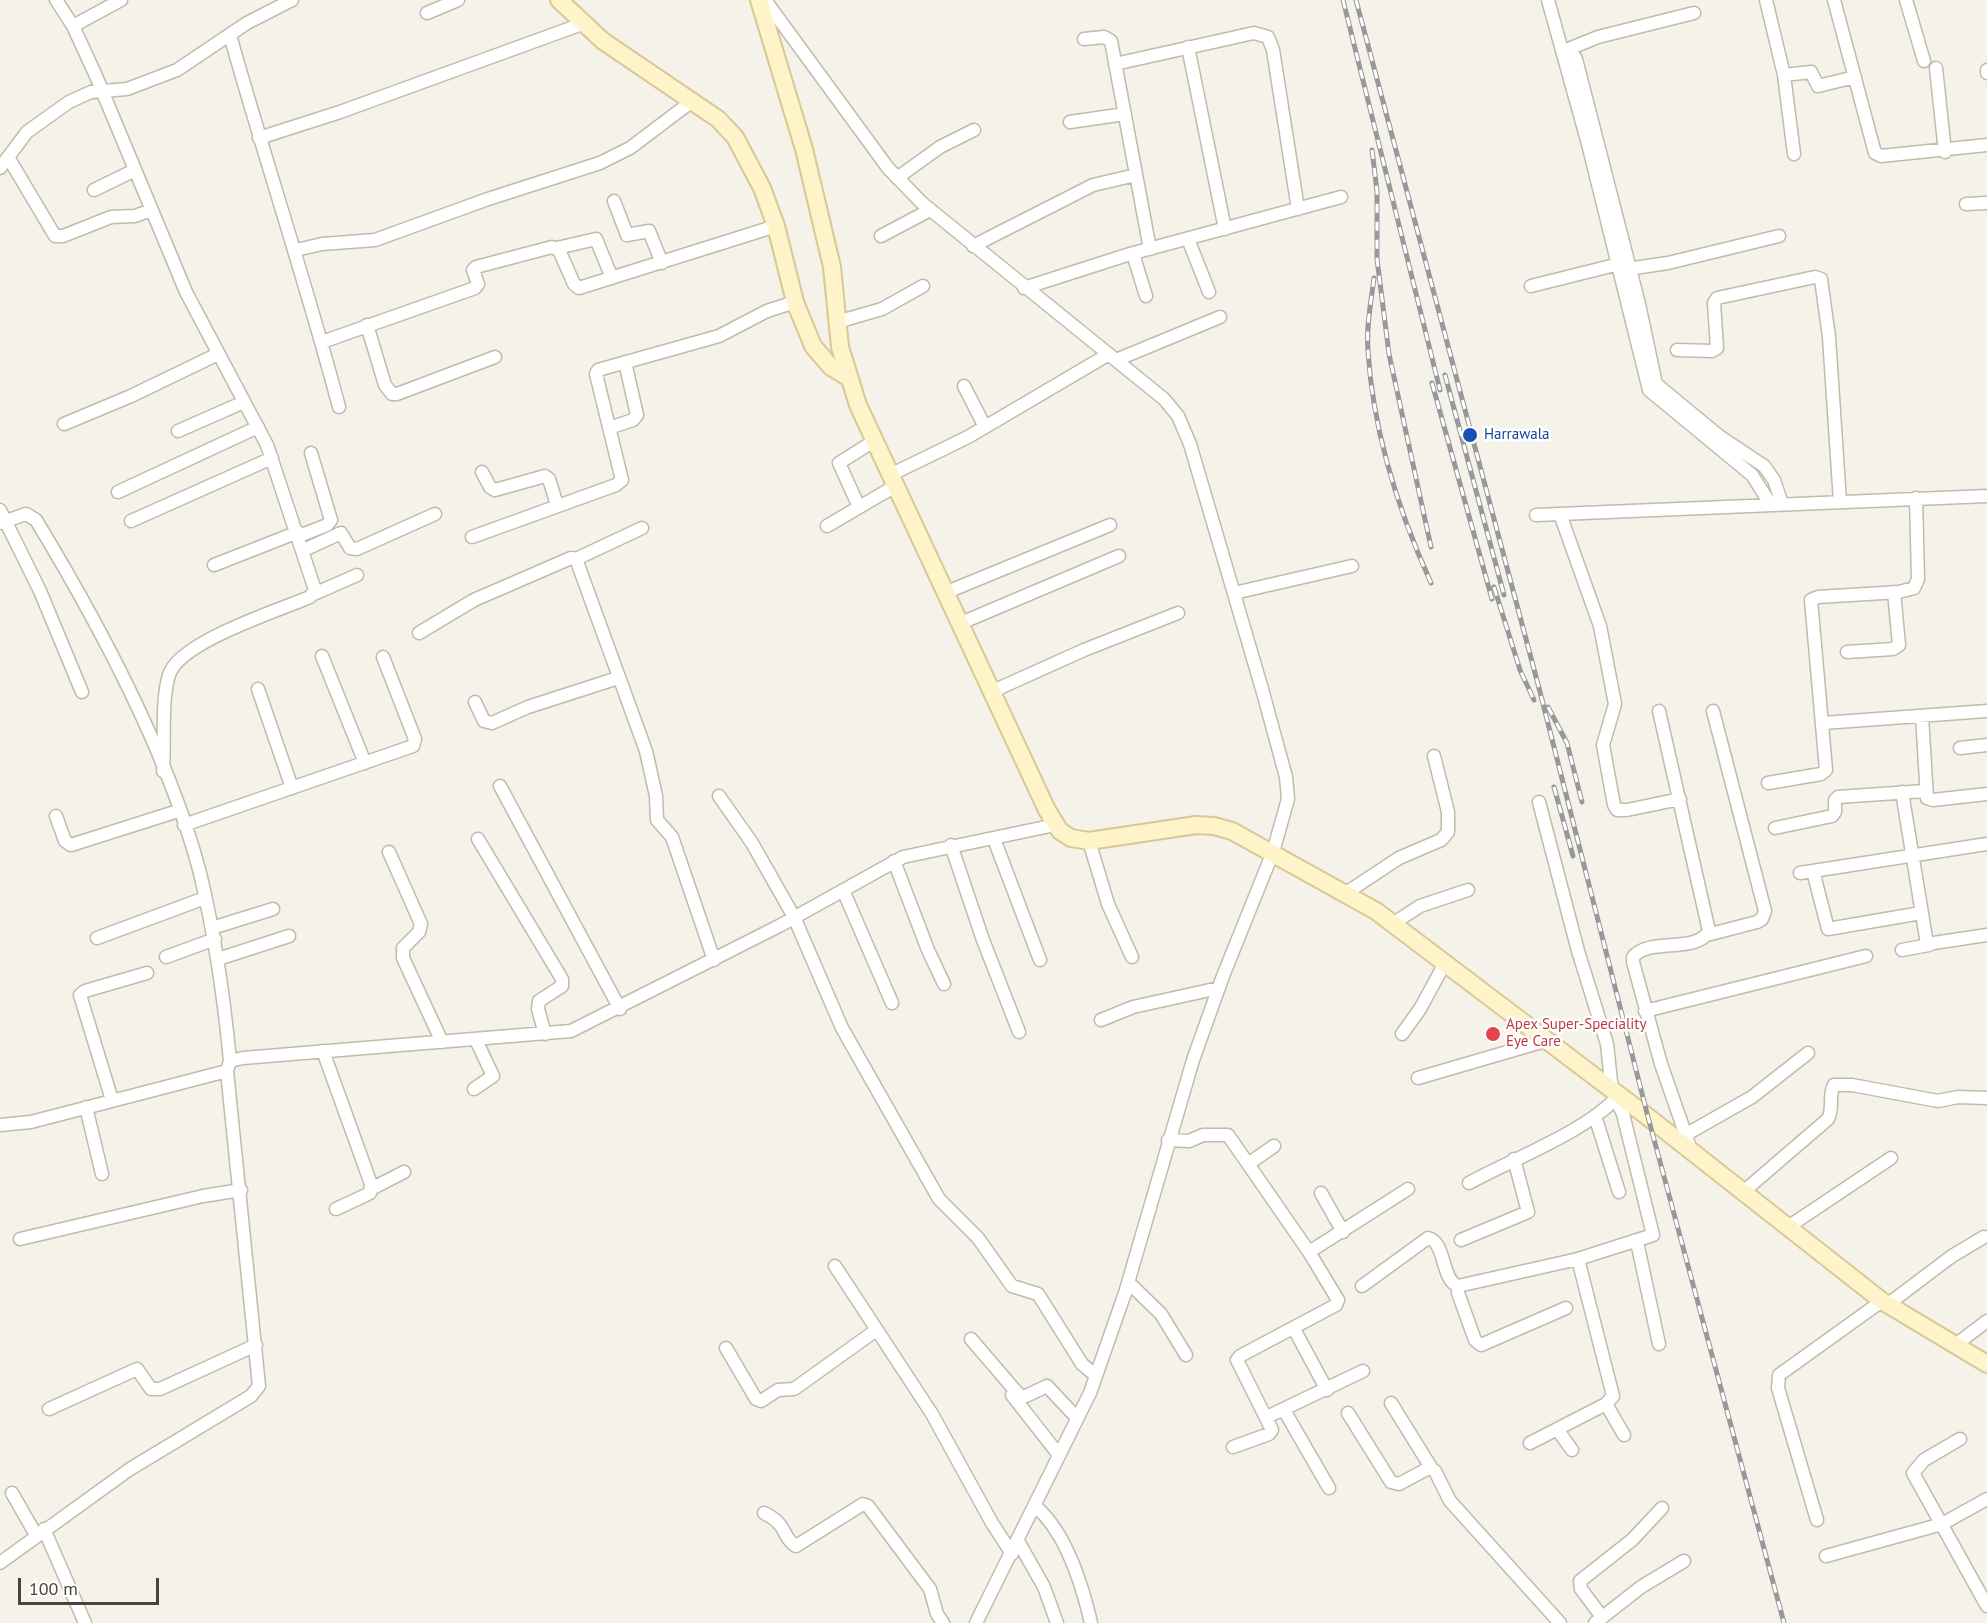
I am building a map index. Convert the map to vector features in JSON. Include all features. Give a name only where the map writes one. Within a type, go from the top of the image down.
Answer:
[{"type":"street","points":[[56,0],[73,26],[103,91],[186,292],[258,427],[272,458],[303,550],[314,594]]},
{"type":"street","points":[[73,26],[121,0]]},
{"type":"street","points":[[0,168],[27,132],[53,111],[80,96],[128,89],[177,70],[247,23],[292,0]]},
{"type":"street","points":[[427,14],[459,0]]},
{"type":"street","points":[[559,0],[582,24],[625,57],[717,119],[735,137],[753,168],[776,226],[795,302],[813,346],[822,358],[849,378]]},
{"type":"street","points":[[759,0],[804,149],[816,199],[832,267],[837,322],[849,378],[874,441],[895,480],[1055,825],[1071,838],[1089,842],[1196,825],[1214,826],[1232,831],[1346,893],[1394,923],[1614,1095],[1692,1151],[1884,1303],[1987,1364]]},
{"type":"street","points":[[765,0],[897,178],[930,210],[973,246],[1164,399],[1184,427],[1234,593],[1288,789],[1273,852],[1219,988],[1168,1140],[1128,1282],[1096,1376],[981,1620]]},
{"type":"street","points":[[1548,0],[1564,49],[1624,266],[1653,388],[1719,436],[1764,465],[1774,480],[1777,504]]},
{"type":"street","points":[[1766,0],[1784,75],[1794,154]]},
{"type":"street","points":[[1834,0],[1875,153],[1881,156],[1945,152],[1987,145]]},
{"type":"street","points":[[1906,0],[1924,62]]},
{"type":"street","points":[[1564,49],[1598,37],[1694,13]]},
{"type":"street","points":[[259,138],[340,112],[582,24]]},
{"type":"street","points":[[1116,64],[1254,33],[1268,37],[1274,50],[1298,209]]},
{"type":"street","points":[[230,35],[259,138],[296,250],[339,407]]},
{"type":"street","points":[[1084,39],[1104,37],[1110,39],[1150,249]]},
{"type":"street","points":[[1188,47],[1225,229]]},
{"type":"street","points":[[1936,68],[1945,152]]},
{"type":"street","points":[[1784,75],[1811,72],[1818,86],[1855,77]]},
{"type":"street","points":[[296,250],[322,244],[375,240],[488,199],[600,163],[630,148],[691,102]]},
{"type":"street","points":[[1070,122],[1125,114]]},
{"type":"street","points":[[897,178],[940,147],[974,130]]},
{"type":"street","points":[[8,157],[56,236],[63,236],[116,215],[135,216],[151,210]]},
{"type":"street","points":[[94,190],[135,170]]},
{"type":"street","points":[[973,246],[1093,185],[1136,175]]},
{"type":"street","points":[[1024,288],[1150,249],[1341,197]]},
{"type":"street","points":[[614,201],[627,235],[649,231],[662,263]]},
{"type":"street","points":[[1966,204],[1987,203]]},
{"type":"street","points":[[880,236],[930,210]]},
{"type":"street","points":[[557,248],[577,287],[662,263],[776,226]]},
{"type":"street","points":[[1531,286],[1624,266],[1668,263],[1779,236]]},
{"type":"street","points":[[322,342],[475,288],[478,284],[473,270],[476,267],[552,247],[557,248],[596,239],[612,278]]},
{"type":"street","points":[[1188,239],[1209,292]]},
{"type":"street","points":[[1133,254],[1146,296]]},
{"type":"street","points":[[1677,350],[1712,351],[1717,348],[1714,303],[1717,298],[1815,277],[1821,279],[1829,337],[1840,502]]},
{"type":"street","points":[[837,322],[882,309],[923,285]]},
{"type":"street","points":[[472,537],[616,485],[622,480],[596,374],[602,368],[719,336],[767,311],[795,302]]},
{"type":"street","points":[[827,526],[859,507],[895,480],[1112,357],[1220,317]]},
{"type":"street","points":[[367,325],[385,385],[392,394],[495,357]]},
{"type":"street","points":[[64,424],[131,396],[218,354]]},
{"type":"street","points":[[609,428],[633,420],[637,415],[625,362]]},
{"type":"street","points":[[964,386],[985,427]]},
{"type":"street","points":[[178,431],[244,402]]},
{"type":"street","points":[[118,492],[258,427]]},
{"type":"street","points":[[859,507],[839,463],[874,441]]},
{"type":"street","points":[[214,565],[327,525],[331,520],[311,453]]},
{"type":"street","points":[[131,521],[272,458]]},
{"type":"street","points":[[483,472],[490,487],[495,490],[545,476],[549,479],[557,505]]},
{"type":"street","points":[[1536,515],[1987,496]]},
{"type":"street","points":[[1768,783],[1825,773],[1827,765],[1811,600],[1818,597],[1910,590],[1917,584],[1916,498]]},
{"type":"street","points":[[0,1563],[40,1532],[162,1448],[251,1396],[259,1386],[260,1378],[218,959],[205,898],[184,825],[164,771],[122,676],[81,597],[36,520],[26,514],[2,518],[40,591],[82,692]]},
{"type":"street","points":[[303,550],[341,533],[350,548],[357,549],[435,514]]},
{"type":"street","points":[[1560,514],[1600,626],[1615,704],[1603,745],[1614,805],[1617,810],[1627,810],[1680,799]]},
{"type":"street","points":[[947,592],[1110,525]]},
{"type":"street","points":[[419,633],[474,600],[572,558],[576,559],[642,528]]},
{"type":"street","points":[[961,623],[1119,556]]},
{"type":"street","points":[[576,559],[646,751],[656,796],[657,820],[672,837],[714,960]]},
{"type":"street","points":[[1234,593],[1352,566]]},
{"type":"street","points":[[164,771],[167,682],[178,660],[197,645],[314,594],[331,589],[357,575]]},
{"type":"street","points":[[1847,652],[1893,649],[1899,645],[1894,592]]},
{"type":"street","points":[[993,691],[1084,650],[1178,613]]},
{"type":"street","points":[[322,656],[365,763]]},
{"type":"street","points":[[184,825],[410,748],[415,743],[383,657]]},
{"type":"street","points":[[475,702],[484,721],[492,723],[528,707],[618,678]]},
{"type":"street","points":[[258,689],[292,788]]},
{"type":"street","points":[[1659,711],[1709,926],[1707,935]]},
{"type":"street","points":[[1692,1151],[1645,1011],[1633,962],[1636,954],[1757,922],[1762,919],[1765,911],[1713,711]]},
{"type":"street","points":[[1823,723],[1987,711]]},
{"type":"street","points":[[1922,716],[1925,791],[1929,800],[1987,794]]},
{"type":"street","points":[[1960,748],[1987,745]]},
{"type":"street","points":[[1346,893],[1399,858],[1441,840],[1448,832],[1448,812],[1434,756]]},
{"type":"street","points":[[500,786],[620,1009]]},
{"type":"street","points":[[1775,828],[1832,816],[1835,812],[1835,800],[1838,797],[1925,791]]},
{"type":"street","points":[[1902,792],[1921,913],[1926,941],[1929,945]]},
{"type":"street","points":[[719,796],[752,843],[794,917],[842,1028],[939,1199],[978,1238],[1012,1286],[1038,1294],[1082,1364],[1096,1376]]},
{"type":"street","points":[[1458,1286],[1578,1259],[1653,1235],[1623,1114],[1614,1095],[1607,1044],[1578,951],[1539,802]]},
{"type":"street","points":[[56,816],[65,841],[71,845],[178,811]]},
{"type":"street","points":[[0,1125],[23,1124],[228,1066],[322,1051],[545,1035],[571,1031],[620,1009],[714,960],[894,861],[951,845],[994,839],[1055,825]]},
{"type":"street","points":[[478,839],[562,979],[562,986],[542,998],[538,1005],[545,1035]]},
{"type":"street","points":[[994,839],[1040,960]]},
{"type":"street","points":[[1089,842],[1108,904],[1132,957]]},
{"type":"street","points":[[1921,913],[1831,930],[1826,927],[1806,872],[1987,844]]},
{"type":"street","points":[[951,845],[983,940],[1019,1032]]},
{"type":"street","points":[[389,852],[421,924],[418,932],[403,948],[403,958],[442,1042]]},
{"type":"street","points":[[894,861],[928,950],[944,984]]},
{"type":"street","points":[[1394,923],[1420,906],[1468,890]]},
{"type":"street","points":[[843,891],[892,1002]]},
{"type":"street","points":[[98,938],[205,898]]},
{"type":"street","points":[[166,957],[213,933],[273,909]]},
{"type":"street","points":[[1902,950],[1987,935]]},
{"type":"street","points":[[218,959],[288,936]]},
{"type":"street","points":[[1645,1011],[1866,956]]},
{"type":"street","points":[[1402,1034],[1420,1008],[1445,963]]},
{"type":"street","points":[[112,1100],[80,995],[85,991],[147,973]]},
{"type":"street","points":[[1101,1020],[1133,1007],[1219,988]]},
{"type":"street","points":[[474,1089],[493,1076],[476,1040]]},
{"type":"street","points":[[1418,1078],[1545,1041]]},
{"type":"street","points":[[322,1051],[371,1189]]},
{"type":"street","points":[[1685,1135],[1752,1097],[1808,1053]]},
{"type":"street","points":[[1743,1192],[1828,1119],[1832,1111],[1831,1090],[1834,1084],[1852,1085],[1938,1101],[1958,1097],[1987,1098]]},
{"type":"street","points":[[1469,1183],[1514,1158],[1551,1142],[1595,1116],[1614,1095]]},
{"type":"street","points":[[86,1107],[102,1174]]},
{"type":"street","points":[[1595,1116],[1619,1192]]},
{"type":"street","points":[[1168,1140],[1189,1141],[1203,1135],[1227,1135],[1310,1252],[1338,1300],[1336,1305],[1240,1356],[1237,1360],[1272,1430],[1269,1434],[1233,1447]]},
{"type":"street","points":[[1248,1164],[1274,1146]]},
{"type":"street","points":[[1461,1240],[1528,1212],[1514,1158]]},
{"type":"street","points":[[1788,1227],[1891,1158]]},
{"type":"street","points":[[336,1209],[366,1195],[371,1189],[404,1172]]},
{"type":"street","points":[[1310,1252],[1408,1189]]},
{"type":"street","points":[[20,1239],[203,1196],[241,1190]]},
{"type":"street","points":[[1321,1193],[1343,1232]]},
{"type":"street","points":[[1817,1520],[1778,1388],[1779,1375],[1952,1256],[1984,1237]]},
{"type":"street","points":[[1362,1286],[1428,1238],[1435,1242],[1451,1280],[1458,1286],[1458,1293],[1475,1340],[1481,1345],[1566,1308]]},
{"type":"street","points":[[1637,1242],[1659,1344]]},
{"type":"street","points":[[1530,1443],[1606,1404],[1613,1396],[1612,1382],[1602,1358],[1578,1259]]},
{"type":"street","points":[[835,1266],[875,1331],[932,1414],[992,1524],[1012,1554]]},
{"type":"street","points":[[1128,1282],[1161,1314],[1186,1354]]},
{"type":"street","points":[[1954,1346],[1987,1321]]},
{"type":"street","points":[[1294,1329],[1327,1390]]},
{"type":"street","points":[[726,1348],[756,1399],[760,1401],[778,1390],[794,1389],[875,1331]]},
{"type":"street","points":[[971,1339],[1019,1395],[1026,1396],[1047,1386],[1077,1418]]},
{"type":"street","points":[[49,1409],[137,1369],[151,1389],[159,1389],[256,1345]]},
{"type":"street","points":[[1267,1418],[1363,1371]]},
{"type":"street","points":[[1012,1395],[1059,1455]]},
{"type":"street","points":[[1391,1403],[1450,1502],[1560,1623]]},
{"type":"street","points":[[1606,1404],[1624,1435]]},
{"type":"street","points":[[1284,1410],[1329,1488]]},
{"type":"street","points":[[1348,1413],[1391,1482],[1399,1484],[1425,1470],[1432,1469]]},
{"type":"street","points":[[1557,1429],[1572,1450]]},
{"type":"street","points":[[1960,1439],[1924,1460],[1913,1470],[1915,1478],[1987,1606]]},
{"type":"street","points":[[12,1493],[40,1532],[85,1623]]},
{"type":"street","points":[[1826,1557],[1942,1524],[1987,1499]]},
{"type":"street","points":[[764,1513],[780,1522],[791,1543],[796,1546],[803,1544],[863,1504],[868,1506],[930,1589],[937,1614],[943,1623]]},
{"type":"street","points":[[1035,1506],[1048,1519],[1062,1545],[1078,1581],[1091,1623]]},
{"type":"street","points":[[1662,1508],[1632,1540],[1580,1581],[1581,1589],[1599,1620],[1641,1587],[1684,1561]]},
{"type":"street","points":[[1018,1541],[1044,1587],[1057,1623]]},
{"type":"railway","points":[[1343,0],[1440,390]]},
{"type":"railway","points":[[1356,0],[1539,688],[1648,1117],[1784,1623]]},
{"type":"railway","points":[[1372,150],[1377,191],[1377,259],[1389,354],[1431,547]]},
{"type":"railway","points":[[1374,278],[1368,342],[1375,411],[1398,499],[1431,583]]},
{"type":"railway","points":[[1445,375],[1504,595]]},
{"type":"railway","points":[[1432,383],[1492,599]]},
{"type":"railway","points":[[1494,587],[1520,670],[1534,700]]},
{"type":"railway","points":[[1548,707],[1567,743],[1582,802]]},
{"type":"railway","points":[[1554,787],[1573,856]]},
{"type":"place","name":"Harrawala","points":[[1470,435]]},
{"type":"place","name":"Apex Super-Speciality Eye Care","points":[[1493,1034]]}]
